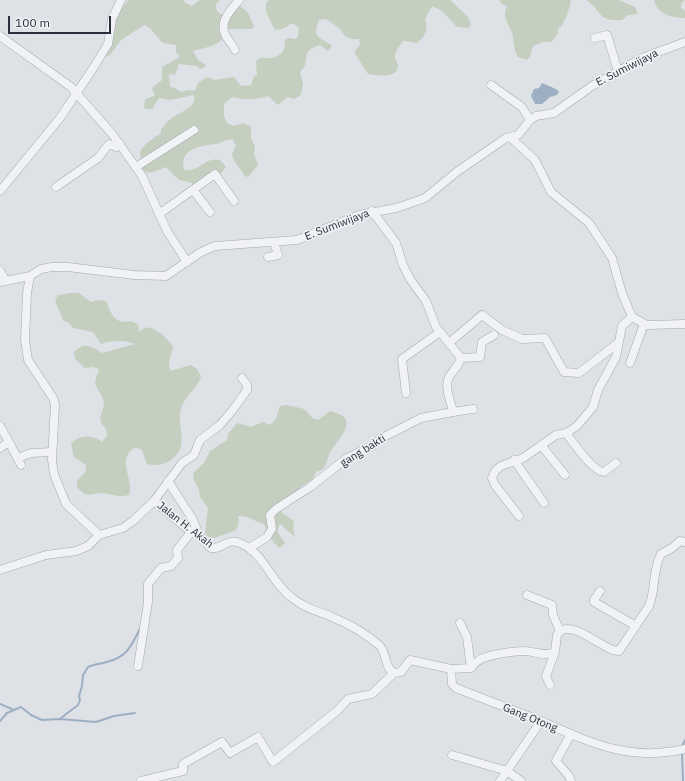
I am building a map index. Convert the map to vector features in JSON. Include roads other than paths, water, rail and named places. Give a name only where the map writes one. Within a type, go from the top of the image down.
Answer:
[{"type":"street","points":[[0,191],[39,146],[60,118],[108,44],[112,19],[121,0]]},
{"type":"street","points":[[235,50],[224,33],[223,24],[231,9],[239,0]]},
{"type":"street","points":[[595,38],[607,35],[618,71]]},
{"type":"street","points":[[0,36],[63,80],[119,143],[148,188],[167,231],[187,262]]},
{"type":"street","name":"E. Sumiwijaya","points":[[3,281],[30,276],[41,269],[68,267],[134,276],[166,276],[201,252],[214,246],[297,240],[359,215],[372,211],[396,208],[424,198],[506,138],[511,138],[518,134],[530,120],[536,116],[554,112],[592,86],[642,58],[685,42]]},
{"type":"street","points":[[491,85],[522,107],[530,120]]},
{"type":"street","points":[[136,168],[194,130]]},
{"type":"street","points":[[511,138],[535,160],[551,192],[589,223],[612,258],[622,293],[632,317],[644,324],[685,324]]},
{"type":"street","points":[[56,187],[98,158],[109,144],[116,147],[119,143]]},
{"type":"street","points":[[159,214],[215,174],[234,201]]},
{"type":"street","points":[[193,190],[210,212]]},
{"type":"street","points":[[372,211],[396,243],[403,265],[426,302],[440,332],[461,358]]},
{"type":"street","points":[[268,257],[278,254],[274,242]]},
{"type":"street","points":[[0,271],[3,281]]},
{"type":"street","points":[[30,276],[26,293],[26,350],[28,360],[53,398],[55,404],[52,452],[53,471],[66,504],[99,535]]},
{"type":"street","points":[[449,343],[466,326],[482,315],[502,330],[522,339],[545,338],[564,372],[580,373],[618,343]]},
{"type":"street","points":[[519,516],[495,485],[492,478],[495,470],[514,460],[523,458],[556,435],[566,433],[577,426],[593,407],[598,390],[616,357],[622,326],[632,317]]},
{"type":"street","points":[[630,363],[644,324]]},
{"type":"street","points":[[406,393],[402,359],[440,332]]},
{"type":"street","points":[[461,358],[480,357],[482,342],[494,335]]},
{"type":"street","points":[[461,358],[447,383],[452,412],[474,409]]},
{"type":"street","points":[[0,570],[46,555],[76,552],[88,546],[99,535],[123,528],[133,521],[154,501],[182,463],[194,455],[200,440],[220,425],[232,411],[247,390],[247,385],[242,378]]},
{"type":"street","name":"gang bakti","points":[[249,548],[267,537],[272,529],[270,515],[276,509],[310,487],[347,458],[372,446],[380,439],[411,423],[428,416],[452,412]]},
{"type":"street","points":[[0,426],[20,462],[31,453],[52,452]]},
{"type":"street","points":[[566,433],[581,453],[599,471],[604,472],[616,463]]},
{"type":"street","points":[[0,448],[9,442]]},
{"type":"street","points":[[541,445],[565,475]]},
{"type":"street","points":[[514,460],[544,503]]},
{"type":"street","points":[[138,666],[147,609],[148,584],[161,568],[171,566],[178,558],[177,550],[195,533],[193,520],[168,481]]},
{"type":"street","name":"Jalan H. Akah","points":[[154,501],[213,549],[218,549],[228,541],[236,541],[249,548],[262,562],[283,591],[297,602],[312,611],[340,621],[378,644],[383,650],[389,669],[394,673]]},
{"type":"street","points":[[550,685],[546,676],[555,652],[557,635],[560,631],[566,629],[588,635],[613,651],[619,651],[636,626],[652,598],[656,566],[661,554],[672,548],[680,541],[685,542]]},
{"type":"street","points":[[600,591],[594,602],[636,626]]},
{"type":"street","points":[[527,595],[552,605],[553,615],[560,631]]},
{"type":"street","points":[[460,623],[467,637],[471,668]]},
{"type":"street","points":[[141,781],[183,770],[183,764],[222,742],[230,753],[258,737],[273,762],[337,711],[348,699],[372,694],[394,673],[400,673],[408,660],[451,669],[471,668],[477,661],[483,658],[525,651],[550,654],[555,652]]},
{"type":"street","name":"Gang Otong","points":[[451,669],[452,684],[456,688],[571,734],[556,761],[569,776],[571,781]]},
{"type":"street","points":[[500,781],[541,721]]},
{"type":"street","points":[[571,734],[628,752],[643,754],[668,753],[685,749]]},
{"type":"street","points":[[452,755],[507,771],[521,781]]},
{"type":"water","points":[[542,83],[556,89],[559,92],[557,95],[550,97],[542,104],[535,104],[531,96],[534,89],[539,88]]},
{"type":"waterway","points":[[61,718],[78,705],[83,675],[88,667],[120,657],[132,644],[141,627]]},
{"type":"waterway","points":[[0,704],[12,709]]},
{"type":"waterway","points":[[0,721],[7,713],[21,707],[31,715],[42,720],[60,719],[96,722],[114,716],[135,713]]},
{"type":"waterway","points":[[681,748],[685,740]]},
{"type":"waterway","points":[[682,752],[683,781]]}]
